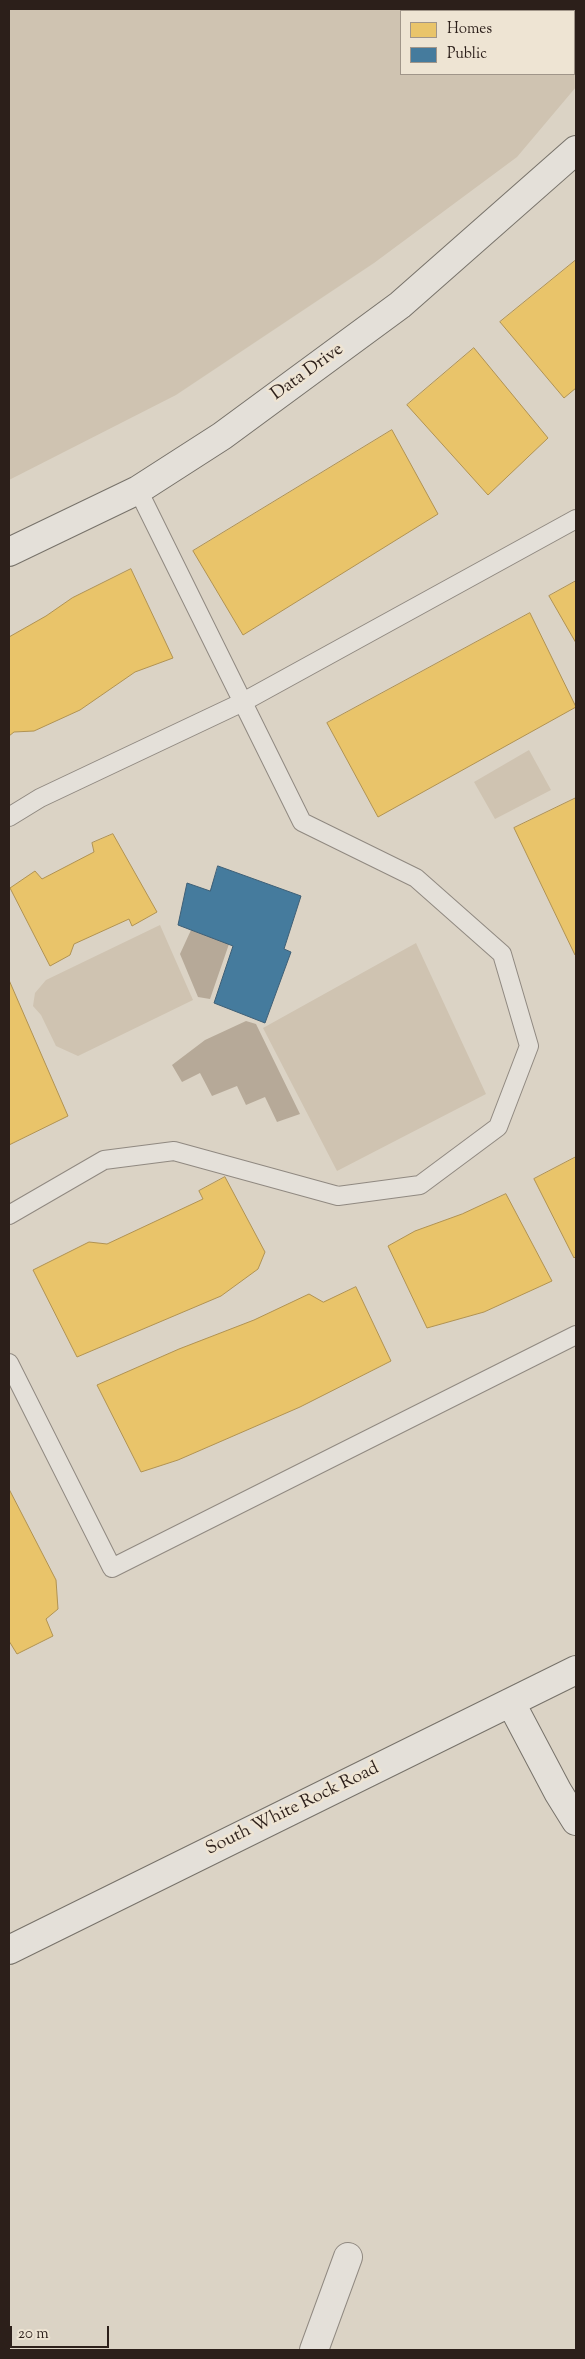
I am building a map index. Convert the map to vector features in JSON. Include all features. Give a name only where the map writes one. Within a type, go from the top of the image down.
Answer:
[{"type":"street","name":"Data Drive","points":[[9,552],[138,490],[222,436],[400,305],[576,150]]},
{"type":"street","name":"South White Rock Road","points":[[9,1950],[576,1670]]},
{"type":"street","points":[[511,1703],[558,1792],[576,1821]]},
{"type":"street","points":[[314,2350],[348,2257]]},
{"type":"lane","points":[[9,1215],[104,1160],[174,1151],[338,1196],[420,1185],[498,1127],[529,1046],[502,954],[416,878],[302,822],[138,490]]},
{"type":"lane","points":[[9,817],[40,798],[243,702],[576,519]]},
{"type":"lane","points":[[9,1363],[112,1568],[576,1335]]},
{"type":"shaded area","points":[[9,9],[576,9],[576,87],[517,157],[374,263],[176,395],[9,480]]},
{"type":"shaded area","points":[[529,750],[551,790],[495,819],[474,782]]},
{"type":"shaded area","points":[[160,925],[193,1000],[78,1056],[56,1046],[41,1015],[33,1006],[35,993],[46,980]]},
{"type":"shaded area","points":[[191,930],[229,944],[210,999],[198,997],[180,954]]},
{"type":"shaded area","points":[[416,943],[486,1094],[337,1171],[263,1028]]},
{"type":"shaded area","points":[[246,1021],[256,1024],[300,1114],[277,1122],[265,1097],[246,1105],[237,1086],[212,1096],[200,1073],[182,1082],[172,1065],[205,1040]]},
{"type":"building: Homes","points":[[576,260],[576,388],[564,398],[500,322]]},
{"type":"building: Homes","points":[[474,348],[548,438],[488,495],[407,405]]},
{"type":"building: Homes","points":[[392,430],[438,514],[243,635],[193,551]]},
{"type":"building: Homes","points":[[131,569],[173,658],[135,672],[80,710],[34,731],[14,732],[9,736],[9,637],[46,616],[72,598]]},
{"type":"building: Homes","points":[[576,581],[576,643],[549,596]]},
{"type":"building: Homes","points":[[530,613],[576,707],[378,817],[327,723]]},
{"type":"building: Homes","points":[[576,798],[576,955],[575,955],[514,828]]},
{"type":"building: Homes","points":[[113,834],[157,912],[132,926],[129,919],[74,944],[70,955],[50,966],[10,888],[35,871],[42,879],[94,852],[92,843]]},
{"type":"building: Homes","points":[[9,980],[68,1116],[9,1145]]},
{"type":"building: Homes","points":[[576,1157],[576,1256],[574,1258],[534,1179]]},
{"type":"building: Homes","points":[[225,1177],[265,1252],[258,1269],[221,1296],[77,1357],[33,1270],[89,1242],[107,1244],[203,1199],[199,1191]]},
{"type":"building: Homes","points":[[506,1194],[552,1281],[484,1312],[427,1328],[388,1246],[415,1231],[462,1214]]},
{"type":"building: Homes","points":[[356,1287],[391,1361],[300,1407],[178,1460],[141,1472],[97,1385],[179,1349],[254,1320],[309,1294],[323,1302]]},
{"type":"building: Homes","points":[[9,1489],[56,1580],[58,1609],[46,1619],[53,1636],[17,1654],[9,1641]]},
{"type":"building: Public","points":[[218,866],[301,896],[284,949],[291,952],[265,1023],[214,1003],[233,946],[178,925],[187,883],[210,891]]}]
